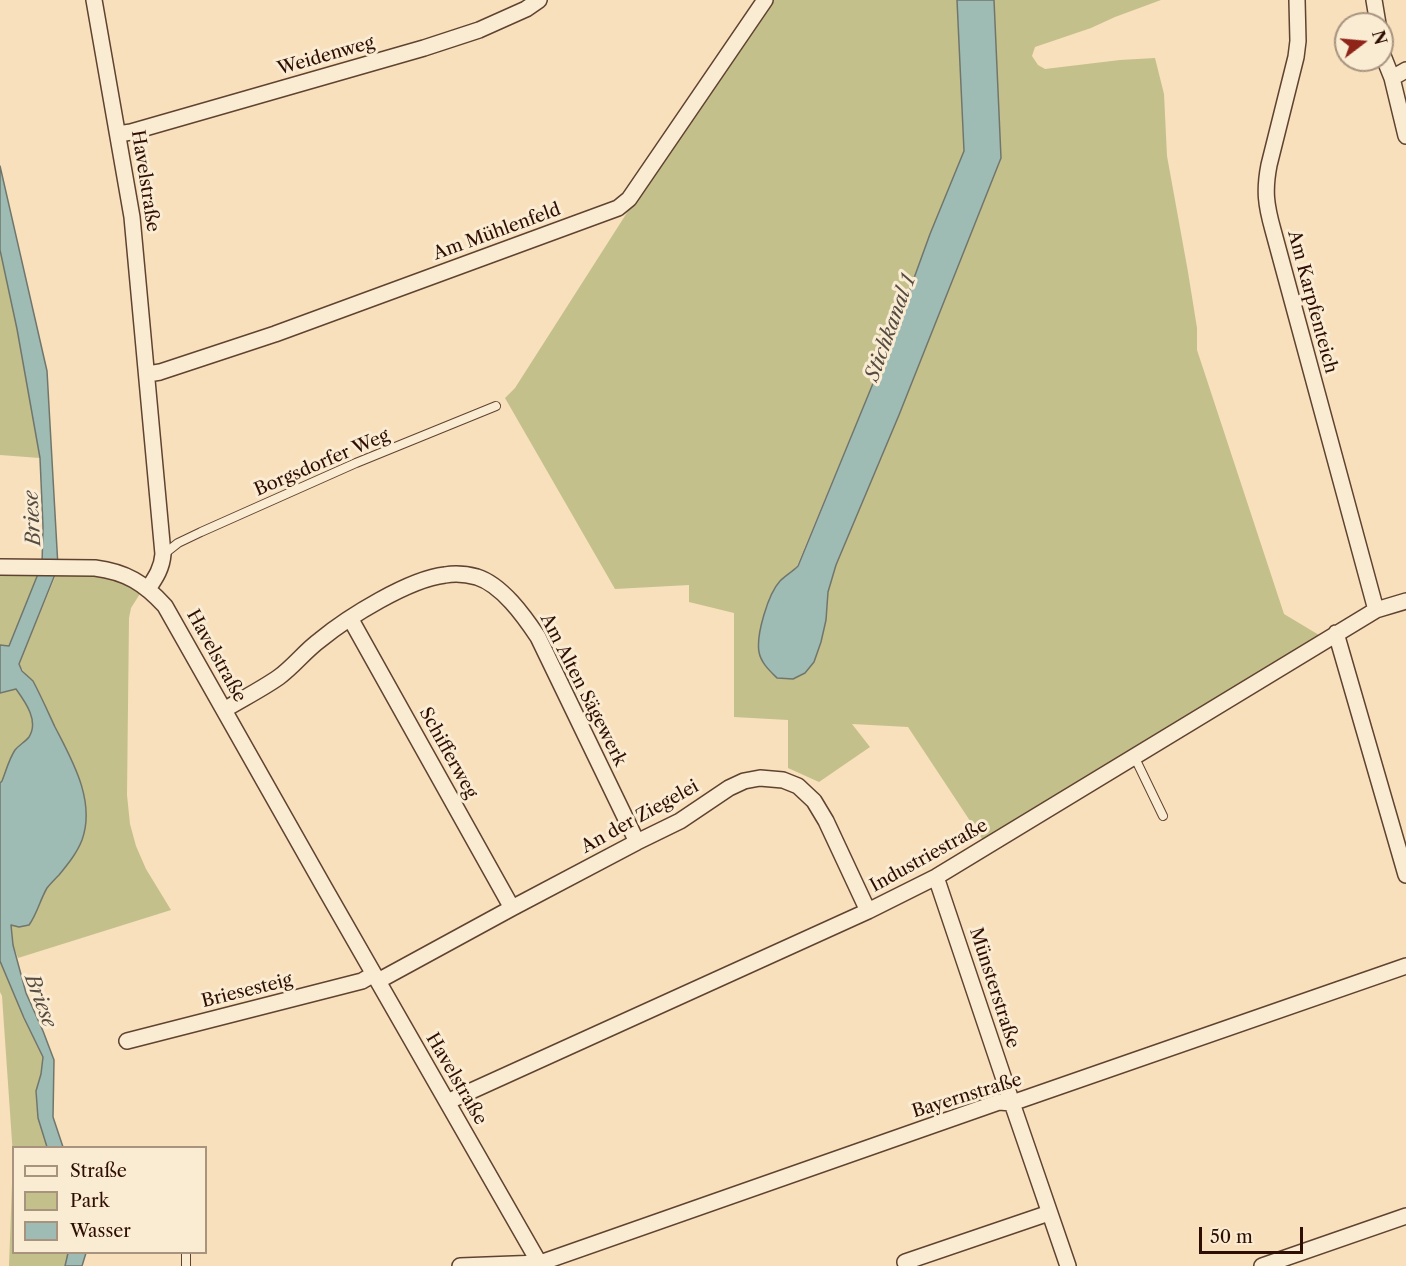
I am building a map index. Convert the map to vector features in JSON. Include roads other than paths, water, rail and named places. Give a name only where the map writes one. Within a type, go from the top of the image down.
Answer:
[{"type":"street","name":"Havelstraße","points":[[94,0],[132,217],[148,374],[163,554],[162,566],[148,588],[165,606],[541,1265]]},
{"type":"street","name":"Weidenweg","points":[[118,134],[424,48],[479,30],[526,9],[539,0]]},
{"type":"street","name":"Am Mühlenfeld","points":[[148,374],[275,334],[618,208],[629,199],[765,0]]},
{"type":"street","name":"Am Karpfenteich","points":[[1297,0],[1296,57],[1269,165],[1265,196],[1376,610]]},
{"type":"street","points":[[1399,74],[1406,136]]},
{"type":"street","points":[[0,567],[111,570],[130,577],[148,588]]},
{"type":"street","name":"Am Alten Sägewerk","points":[[224,710],[279,677],[319,640],[350,618],[388,596],[421,580],[443,575],[460,574],[479,578],[508,598],[538,637],[637,842]]},
{"type":"street","name":"Industriestraße","points":[[447,1102],[868,911],[936,877],[1336,633],[1376,610],[1406,601]]},
{"type":"street","name":"Schifferweg","points":[[350,618],[512,908]]},
{"type":"street","points":[[1336,633],[1406,875]]},
{"type":"street","name":"An der Ziegelei","points":[[376,978],[680,820],[729,788],[760,778],[783,780],[798,786],[814,801],[826,821],[868,911]]},
{"type":"street","name":"Münsterstraße","points":[[936,877],[1068,1266]]},
{"type":"street","name":"Bayernstraße","points":[[460,1266],[541,1265],[999,1102],[1012,1103],[1406,966]]},
{"type":"street","name":"Briesesteig","points":[[127,1041],[376,978]]},
{"type":"street","points":[[905,1262],[1049,1212]]},
{"type":"street","points":[[1262,1266],[1406,1216]]},
{"type":"lane","name":"Borgsdorfer Weg","points":[[163,554],[178,543],[315,481],[496,406]]},
{"type":"lane","points":[[1134,756],[1162,816]]},
{"type":"water","points":[[957,0],[994,0],[1001,158],[899,415],[836,565],[828,592],[826,620],[814,662],[805,673],[793,679],[777,678],[764,663],[759,652],[759,636],[767,605],[780,581],[798,566],[897,325],[930,234],[964,151]]},
{"type":"water","points":[[0,166],[47,371],[58,567],[19,664],[22,671],[33,681],[75,767],[86,811],[86,825],[80,845],[69,863],[47,888],[29,925],[19,927],[11,925],[13,945],[26,993],[54,1060],[53,1117],[63,1146],[47,1146],[38,1118],[36,1091],[43,1057],[0,961],[0,783],[9,761],[17,748],[29,737],[33,725],[30,712],[16,689],[0,693],[0,645],[9,646],[42,564],[43,527],[40,458],[0,250]]},
{"type":"water","points":[[68,1254],[86,1254],[82,1266],[65,1266]]},
{"type":"water label","name":"Stichkanal 1","points":[[891,328]]},
{"type":"water label","name":"Briese","points":[[33,518]]},
{"type":"water label","name":"Briese","points":[[40,1001]]}]
